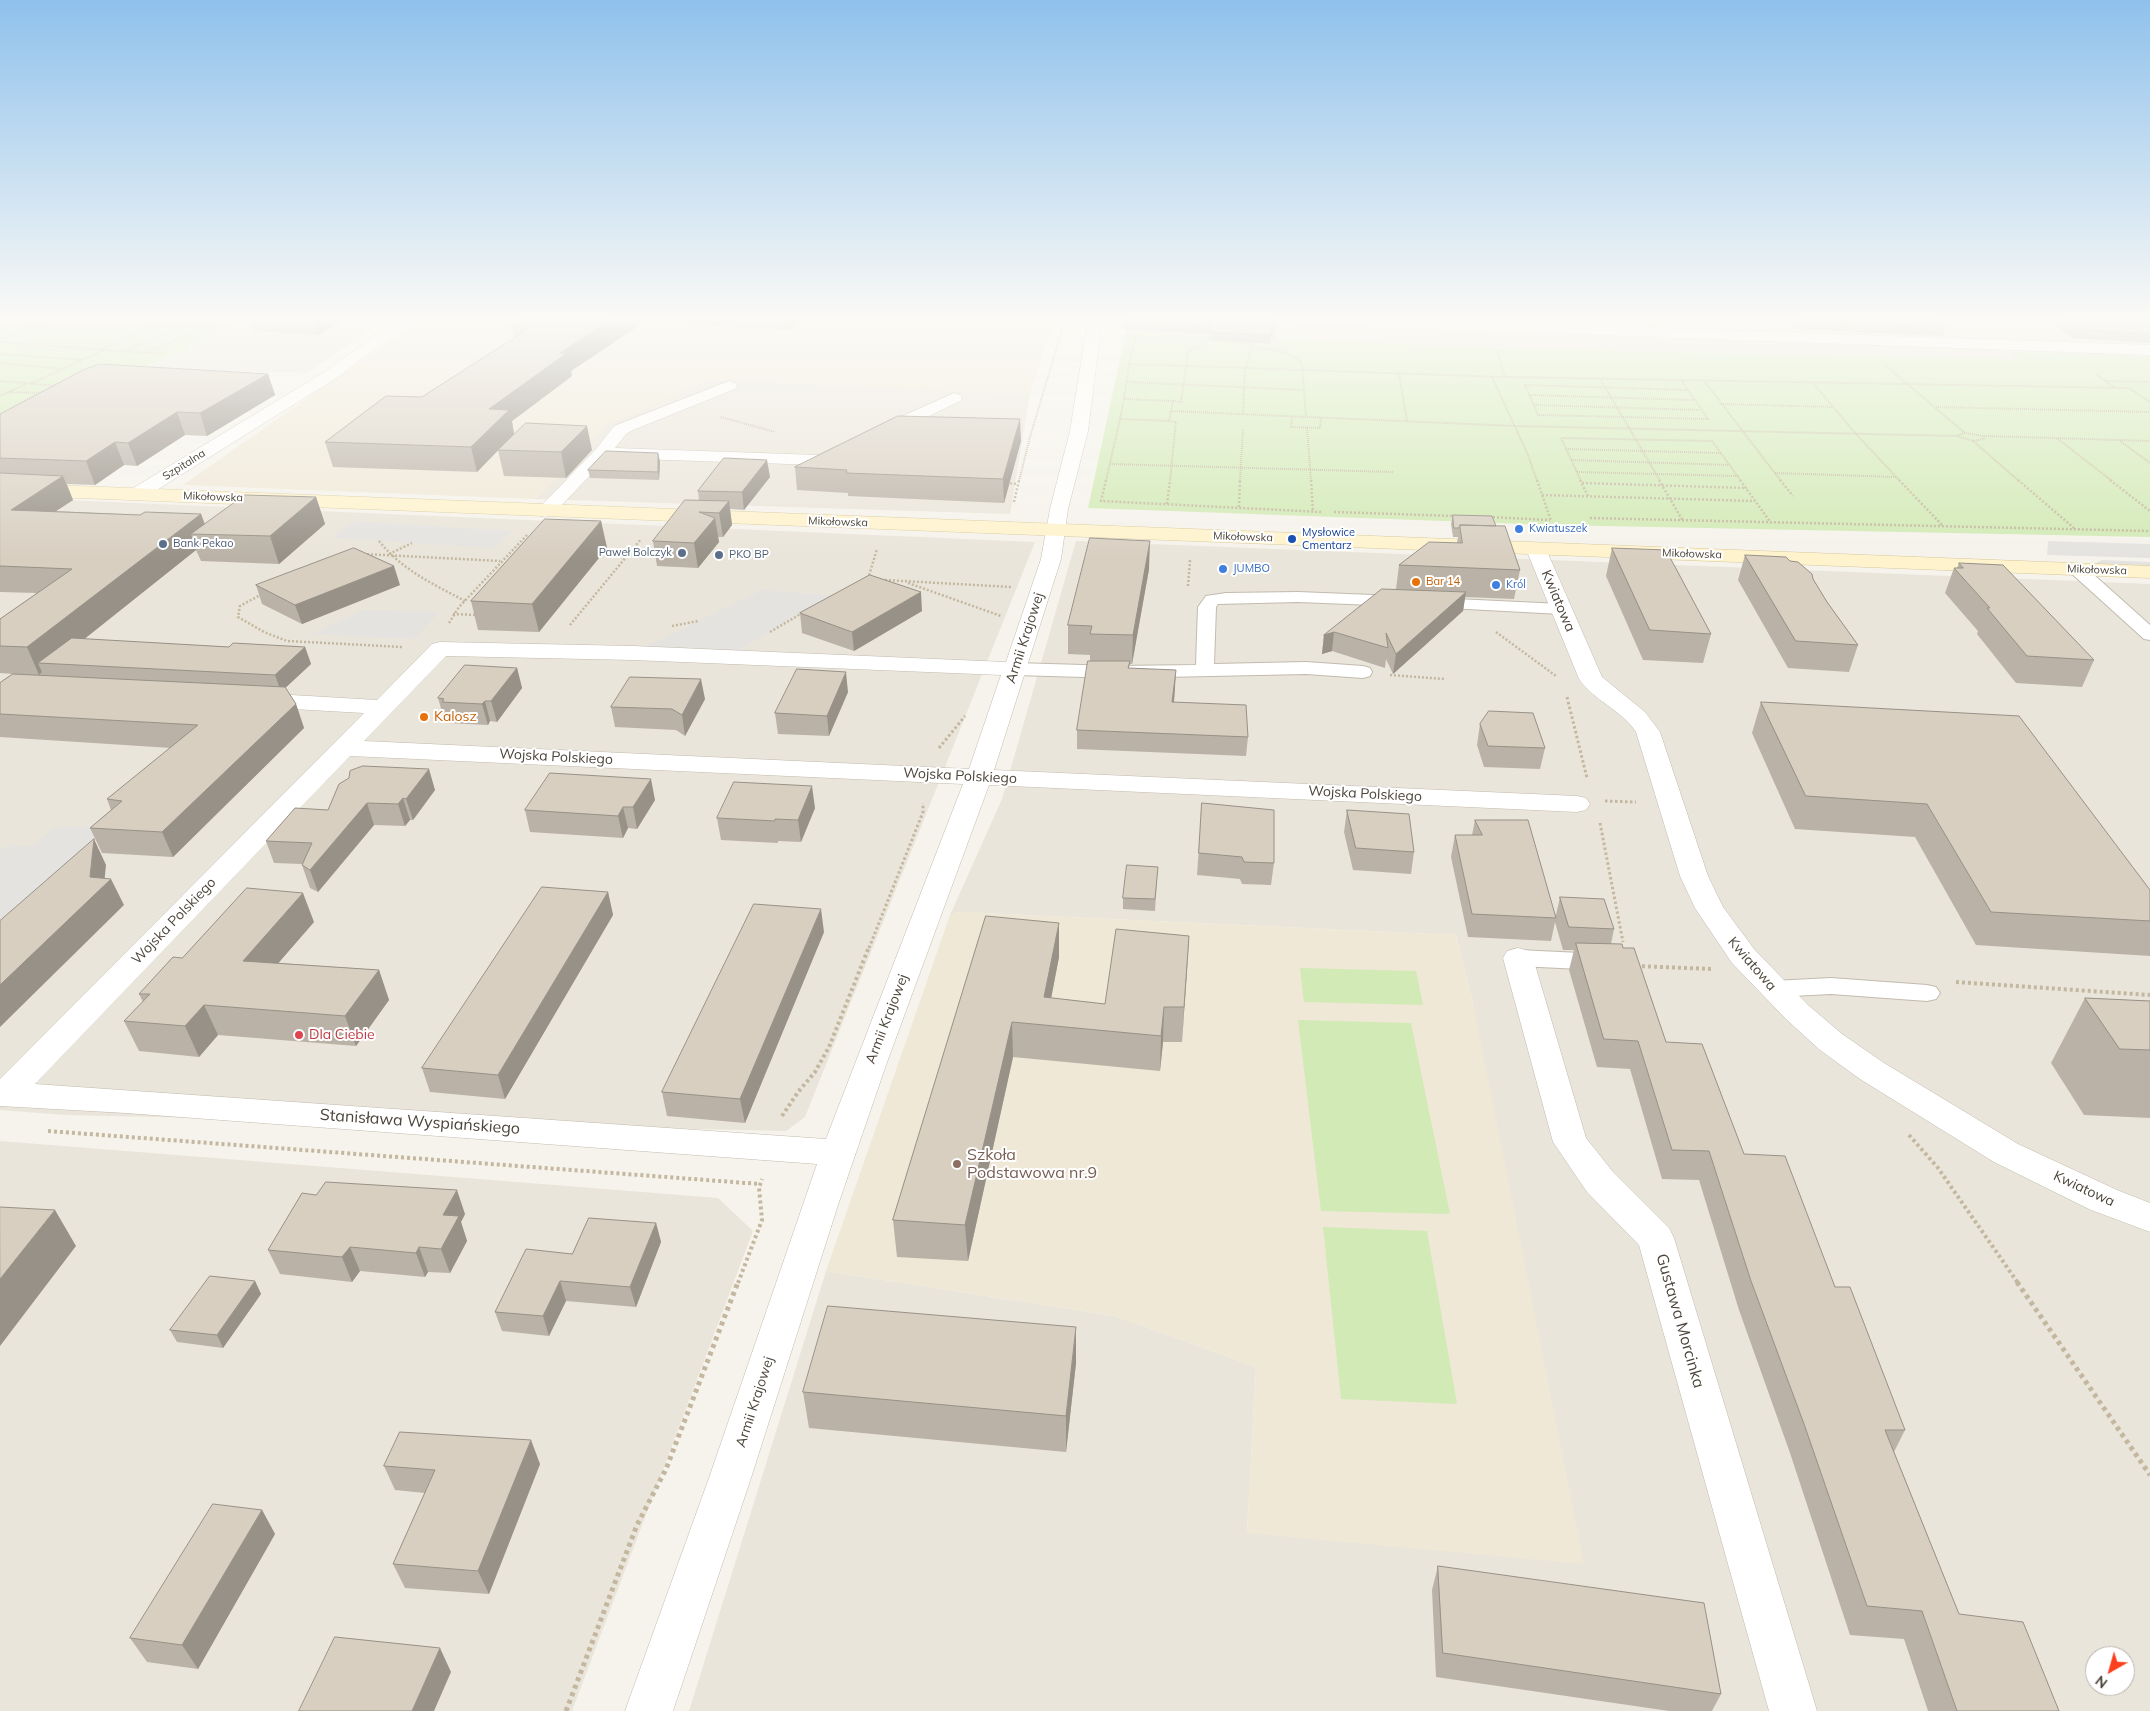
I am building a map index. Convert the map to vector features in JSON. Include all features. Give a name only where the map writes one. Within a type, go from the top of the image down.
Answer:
[{"type":"street","name":"Szpitalna","points":[[137,494],[290,400]]},
{"type":"street","points":[[545,511],[602,453],[620,430],[694,400]]},
{"type":"street","points":[[602,453],[820,460],[950,400]]},
{"type":"street","name":"Armii Krajowej","points":[[649,1711],[839,1153],[979,776],[1042,589],[1051,559],[1059,509],[1079,431],[1083,400]]},
{"type":"street","name":"Mikołowska","points":[[0,489],[2150,572]]},
{"type":"street","name":"Kwiatowa","points":[[1536,548],[1591,678],[1604,693],[1636,717],[1648,732],[1694,876],[1709,908],[1743,956],[1773,989],[1831,1042],[1931,1108],[2006,1153],[2104,1200],[2150,1218]]},
{"type":"street","points":[[440,649],[548,651],[1015,669]]},
{"type":"street","name":"Wojska Polskiego","points":[[2,1094],[440,649]]},
{"type":"street","points":[[234,699],[383,708]]},
{"type":"street","name":"Wojska Polskiego","points":[[344,748],[979,776],[1583,795]]},
{"type":"street","name":"Gustawa Morcinka","points":[[1518,958],[1570,1142],[1600,1182],[1656,1238],[1793,1711]]},
{"type":"street","name":"Stanisława Wyspiańskiego","points":[[2,1094],[572,1132],[839,1153]]},
{"type":"lane","points":[[2077,569],[2150,635]]},
{"type":"lane","points":[[1204,669],[1207,607],[1212,600],[1226,598],[1298,597],[1561,609]]},
{"type":"lane","points":[[1015,669],[1117,672],[1306,668],[1363,672]]},
{"type":"lane","points":[[1518,958],[1618,954]]},
{"type":"lane","points":[[1773,989],[1831,986],[1927,992]]},
{"type":"path","points":[[1013,508],[1041,400]]},
{"type":"path","points":[[1124,400],[1101,502],[1461,516]]},
{"type":"path","points":[[1145,400],[1181,402],[1181,400]]},
{"type":"path","points":[[1243,414],[1244,400]]},
{"type":"path","points":[[1304,400],[1306,417]]},
{"type":"path","points":[[1404,400],[1407,421]]},
{"type":"path","points":[[1503,400],[1553,525]]},
{"type":"path","points":[[1531,400],[1538,415],[1708,419],[1694,400],[1690,400]]},
{"type":"path","points":[[1612,400],[1634,440],[1683,521]]},
{"type":"path","points":[[1718,400],[1793,496]]},
{"type":"path","points":[[1827,400],[1856,434],[1943,526]]},
{"type":"path","points":[[1926,400],[1965,433]]},
{"type":"path","points":[[1169,421],[1173,401]]},
{"type":"path","points":[[1721,404],[1833,407]]},
{"type":"path","points":[[1534,405],[1701,410]]},
{"type":"path","points":[[1935,408],[2150,412]]},
{"type":"path","points":[[1171,411],[1515,426],[1955,436],[1973,441],[2074,529]]},
{"type":"path","points":[[1292,416],[1291,427],[1320,428],[1321,418]]},
{"type":"path","points":[[1120,419],[1176,422],[1167,504]]},
{"type":"path","points":[[1306,428],[1313,517]]},
{"type":"path","points":[[1239,507],[1242,429]]},
{"type":"path","points":[[1955,436],[1965,433],[1984,436],[2150,441]]},
{"type":"path","points":[[1973,441],[1984,439],[1984,436]]},
{"type":"path","points":[[1588,496],[1561,438],[1712,441],[1771,523]]},
{"type":"path","points":[[2058,438],[2150,511]]},
{"type":"path","points":[[2119,440],[2150,463]]},
{"type":"path","points":[[1566,449],[1721,453]]},
{"type":"path","points":[[1571,460],[1730,465]]},
{"type":"path","points":[[1110,464],[1393,472]]},
{"type":"path","points":[[1576,472],[1738,476]]},
{"type":"path","points":[[1774,473],[1897,477]]},
{"type":"path","points":[[1582,484],[1747,488]]},
{"type":"path","points":[[1542,495],[1756,501]]},
{"type":"path","points":[[1481,517],[1550,520]]},
{"type":"path","points":[[1590,518],[2150,531]]},
{"type":"path","points":[[266,593],[252,598],[240,606],[238,617],[264,632],[287,640],[440,649],[452,614],[500,561],[530,532]]},
{"type":"path","points":[[548,651],[641,539]]},
{"type":"path","points":[[379,541],[388,554],[401,566],[464,601]]},
{"type":"path","points":[[388,554],[412,543]]},
{"type":"path","points":[[363,554],[500,561]]},
{"type":"path","points":[[505,556],[514,556]]},
{"type":"path","points":[[1190,557],[1188,586],[1212,600]]},
{"type":"path","points":[[868,580],[1042,589]]},
{"type":"path","points":[[902,581],[1029,625]]},
{"type":"path","points":[[481,584],[490,585]]},
{"type":"path","points":[[1453,604],[1463,614],[1492,629],[1558,677]]},
{"type":"path","points":[[724,658],[808,610]]},
{"type":"path","points":[[452,614],[480,616]]},
{"type":"path","points":[[670,626],[698,621]]},
{"type":"path","points":[[1383,675],[1444,679]]},
{"type":"path","points":[[1566,690],[1583,795]]},
{"type":"path","points":[[781,1120],[792,1101],[820,1065],[829,1047],[923,812],[923,800]]},
{"type":"path","points":[[1603,801],[1640,802]]},
{"type":"path","points":[[1599,817],[1618,954]]},
{"type":"path","points":[[1652,967],[1714,970]]},
{"type":"path","points":[[1950,981],[2150,995]]},
{"type":"path","points":[[1902,1128],[1938,1168],[2150,1475]]},
{"type":"path","points":[[44,1131],[760,1184]]},
{"type":"path","points":[[566,1711],[637,1525],[666,1469],[762,1220],[759,1188],[764,1171]]},
{"type":"shaded area","points":[[305,400],[664,400],[607,426],[535,499],[183,485]]},
{"type":"shaded area","points":[[663,400],[1029,400],[1010,514],[535,499],[607,425]]},
{"type":"shaded area","points":[[0,498],[1035,542],[805,1117],[786,1131],[65,1115],[0,1110]]},
{"type":"shaded area","points":[[353,521],[512,531],[494,548],[332,538]]},
{"type":"shaded area","points":[[1076,541],[2150,584],[2150,1711],[689,1711],[826,1271],[1115,1316],[1256,1367],[1247,1533],[1474,1008],[1456,935],[960,912],[950,915],[1002,799]]},
{"type":"shaded area","points":[[2048,541],[2150,544],[2150,558],[2047,555]]},
{"type":"shaded area","points":[[2102,560],[2150,562],[2150,567],[2095,564]]},
{"type":"shaded area","points":[[762,590],[833,596],[724,658],[633,653]]},
{"type":"shaded area","points":[[364,610],[439,612],[414,639],[312,634]]},
{"type":"shaded area","points":[[55,827],[92,827],[96,840],[0,931],[0,851],[10,844],[32,847]]},
{"type":"shaded area","points":[[960,912],[1456,935],[1474,1008],[1584,1564],[1247,1533],[1256,1367],[1115,1316],[826,1271],[950,915]]},
{"type":"shaded area","points":[[0,1141],[718,1198],[753,1231],[572,1711],[0,1711]]},
{"type":"green space","points":[[0,400],[71,400],[0,429]]},
{"type":"green space","points":[[1111,400],[2150,400],[2150,537],[1553,525],[1088,508]]},
{"type":"green space","points":[[1300,968],[1416,971],[1423,1005],[1304,1002]]},
{"type":"green space","points":[[1298,1020],[1411,1023],[1450,1214],[1321,1211]]},
{"type":"green space","points":[[1323,1227],[1427,1231],[1457,1404],[1341,1399]]},
{"type":"building","points":[[27,400],[223,400],[200,413],[177,412],[128,443],[115,442],[86,461],[0,458],[0,414]]},
{"type":"building","points":[[381,400],[502,400],[489,409],[509,410],[471,447],[325,442]]},
{"type":"building","points":[[898,416],[1020,419],[1003,479],[846,473],[847,470],[795,467]]},
{"type":"building","points":[[526,423],[587,426],[561,452],[498,450]]},
{"type":"building","points":[[606,451],[658,453],[658,472],[588,470]]},
{"type":"building","points":[[724,458],[767,460],[742,492],[698,491]]},
{"type":"building","points":[[0,473],[63,476],[11,510],[140,515],[145,512],[201,514],[27,647],[0,646],[0,619],[72,569],[0,566]]},
{"type":"building","points":[[245,495],[316,497],[270,536],[191,534]]},
{"type":"building","points":[[685,500],[729,501],[719,513],[699,512],[715,518],[694,543],[653,541]]},
{"type":"building","points":[[1453,515],[1492,516],[1496,526],[1460,525],[1459,528],[1454,528]]},
{"type":"building","points":[[545,519],[601,521],[532,604],[471,601]]},
{"type":"building","points":[[1460,525],[1505,526],[1520,570],[1399,565],[1429,542],[1462,543]]},
{"type":"building","points":[[1090,538],[1150,541],[1133,635],[1090,634],[1092,626],[1068,625]]},
{"type":"building","points":[[354,548],[394,566],[295,605],[256,585]]},
{"type":"building","points":[[1612,548],[1666,550],[1711,634],[1650,630]]},
{"type":"building","points":[[1745,555],[1786,557],[1790,561],[1798,562],[1812,574],[1827,602],[1858,645],[1796,641]]},
{"type":"building","points":[[1959,563],[2003,565],[2094,660],[2027,656],[1987,608],[1990,608],[1954,568],[1963,568]]},
{"type":"building","points":[[870,575],[921,592],[852,632],[800,613]]},
{"type":"building","points":[[1382,589],[1466,592],[1396,654],[1386,633],[1388,648],[1334,632],[1324,635]]},
{"type":"building","points":[[72,638],[229,647],[233,643],[305,647],[275,675],[38,663]]},
{"type":"building","points":[[1088,661],[1130,661],[1128,668],[1176,670],[1172,702],[1246,705],[1248,737],[1077,730]]},
{"type":"building","points":[[465,665],[517,668],[491,701],[485,701],[482,704],[442,702],[444,699],[438,698]]},
{"type":"building","points":[[797,669],[846,672],[827,716],[775,713]]},
{"type":"building","points":[[13,674],[285,687],[296,704],[162,832],[90,828],[122,801],[107,799],[198,725],[0,714],[0,683]]},
{"type":"building","points":[[630,677],[701,679],[682,715],[672,709],[611,707]]},
{"type":"building","points":[[1761,702],[2019,716],[2150,890],[2150,921],[1991,912],[1927,804],[1806,796]]},
{"type":"building","points":[[1489,711],[1533,713],[1545,748],[1488,746],[1480,724]]},
{"type":"building","points":[[363,766],[429,769],[406,799],[403,798],[398,804],[367,803],[310,870],[302,865],[312,843],[266,841],[295,808],[328,810],[339,784],[349,778],[350,771]]},
{"type":"building","points":[[550,773],[651,779],[633,807],[623,807],[618,816],[525,810]]},
{"type":"building","points":[[734,782],[812,786],[798,820],[775,819],[775,821],[717,818]]},
{"type":"building","points":[[1202,803],[1274,810],[1274,863],[1244,862],[1242,857],[1199,853]]},
{"type":"building","points":[[1347,810],[1409,814],[1414,852],[1356,848]]},
{"type":"building","points":[[1475,820],[1528,820],[1556,918],[1472,914],[1455,835],[1482,835]]},
{"type":"building","points":[[94,839],[90,877],[111,879],[0,985],[0,921]]},
{"type":"building","points":[[1127,865],[1158,867],[1155,899],[1123,898]]},
{"type":"building","points":[[542,887],[608,892],[498,1075],[422,1068]]},
{"type":"building","points":[[247,888],[303,893],[243,961],[379,970],[345,1016],[204,1005],[185,1026],[124,1021],[150,994],[139,994],[173,957],[182,958]]},
{"type":"building","points":[[1560,897],[1604,899],[1614,929],[1569,927]]},
{"type":"building","points":[[754,904],[821,909],[740,1099],[662,1092]]},
{"type":"building","name":"Szkoła Podstawowa nr.9","points":[[986,916],[1059,923],[1044,997],[1105,1004],[1116,929],[1189,936],[1184,1007],[1164,1007],[1161,1036],[1012,1022],[965,1225],[893,1220]]},
{"type":"building","points":[[1576,943],[1622,944],[1623,948],[1634,948],[1666,1042],[1702,1044],[1744,1154],[1785,1156],[1835,1287],[1850,1287],[1905,1430],[1885,1430],[1959,1614],[2023,1622],[2059,1711],[1957,1711],[1922,1611],[1867,1606],[1804,1424],[1751,1281],[1709,1151],[1672,1150],[1638,1041],[1604,1039]]},
{"type":"building","points":[[2085,998],[2150,1001],[2150,1050],[2120,1049]]},
{"type":"building","points":[[326,1182],[457,1190],[443,1215],[459,1216],[441,1249],[419,1247],[416,1253],[350,1247],[342,1257],[268,1250],[302,1193],[316,1195]]},
{"type":"building","points":[[0,1207],[55,1210],[0,1279]]},
{"type":"building","points":[[589,1218],[656,1223],[630,1287],[560,1281],[543,1316],[495,1312],[526,1249],[572,1254]]},
{"type":"building","points":[[210,1276],[255,1281],[217,1335],[170,1330]]},
{"type":"building","points":[[828,1306],[1076,1327],[1066,1416],[803,1392]]},
{"type":"building","points":[[400,1432],[531,1440],[478,1571],[393,1564],[435,1470],[384,1466]]},
{"type":"building","points":[[213,1504],[262,1510],[182,1645],[130,1638]]},
{"type":"building","points":[[1438,1566],[1704,1603],[1721,1694],[1443,1653]]},
{"type":"building","points":[[335,1637],[440,1648],[412,1711],[299,1711]]},
{"type":"place","name":"Kwiatuszek","points":[[1519,529]]},
{"type":"place","name":"Mysłowice Cmentarz","points":[[1292,539]]},
{"type":"place","name":"Bank Pekao","points":[[163,544]]},
{"type":"place","name":"Paweł Bolczyk","points":[[682,553]]},
{"type":"place","name":"PKO BP","points":[[719,555]]},
{"type":"place","name":"JUMBO","points":[[1223,569]]},
{"type":"place","name":"Bar 14","points":[[1416,582]]},
{"type":"place","name":"Król","points":[[1496,585]]},
{"type":"place","name":"Kalosz","points":[[424,717]]},
{"type":"place","name":"Dla Ciebie","points":[[299,1035]]},
{"type":"place","name":"Szkoła Podstawowa nr.9","points":[[957,1164]]}]
